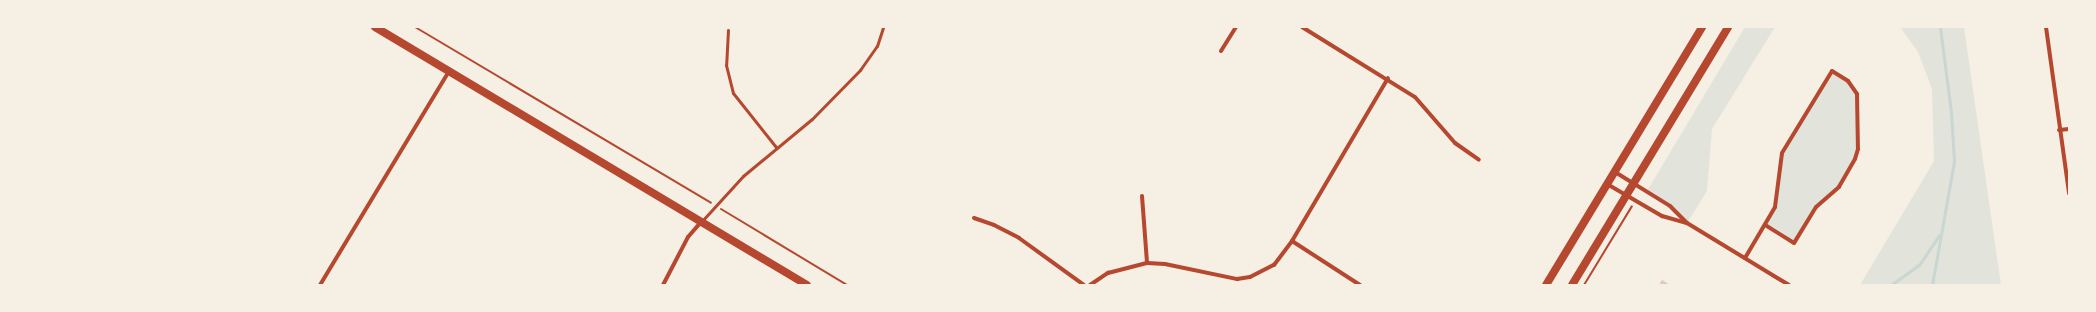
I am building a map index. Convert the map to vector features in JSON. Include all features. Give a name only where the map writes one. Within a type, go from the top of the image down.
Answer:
[{"type":"main road","points":[[375,27],[807,285]]},
{"type":"main road","points":[[1546,285],[1702,27]]},
{"type":"main road","points":[[1572,285],[1728,27]]},
{"type":"street","points":[[1221,51],[1236,27]]},
{"type":"street","points":[[1302,27],[1388,78],[1423,103],[1455,143],[1479,160]]},
{"type":"street","points":[[2046,27],[2059,130],[2069,193]]},
{"type":"street","points":[[320,285],[449,71]]},
{"type":"street","points":[[1745,258],[1775,207],[1782,153],[1832,71],[1848,81],[1857,94],[1858,149],[1856,159],[1839,187],[1816,207],[1794,243],[1765,225]]},
{"type":"street","points":[[1090,285],[1108,273],[1147,263],[1176,266],[1224,278],[1250,277],[1274,265],[1292,241],[1388,78]]},
{"type":"street","points":[[2059,130],[2069,129]]},
{"type":"street","points":[[1614,171],[1675,210],[1687,224]]},
{"type":"street","points":[[1606,184],[1662,216],[1687,224],[1789,285]]},
{"type":"street","points":[[1142,196],[1147,263]]},
{"type":"street","points":[[974,218],[994,225],[1019,238],[1084,285]]},
{"type":"street","points":[[663,285],[688,237],[701,222]]},
{"type":"street","points":[[1292,241],[1360,285]]},
{"type":"lane","points":[[701,222],[744,176],[776,147],[812,119],[860,70],[877,46],[883,27]]},
{"type":"lane","points":[[728,30],[726,65],[733,93],[776,147]]},
{"type":"path","points":[[415,27],[847,285]]},
{"type":"shaded area","points":[[1745,27],[1775,27],[1712,129],[1707,191],[1687,223],[1683,218],[1647,191]]},
{"type":"shaded area","points":[[1900,27],[1964,27],[2001,285],[1860,285],[1934,161],[1932,89],[1918,52]]},
{"type":"shaded area","points":[[1832,71],[1848,81],[1857,94],[1858,149],[1839,187],[1823,199],[1794,243],[1765,225],[1775,207],[1782,153]]},
{"type":"building","points":[[1662,280],[1670,285],[1659,285]]},
{"type":"waterway","points":[[1932,285],[1954,161],[1951,112],[1940,27]]},
{"type":"waterway","points":[[1891,285],[1919,265],[1939,235]]}]
